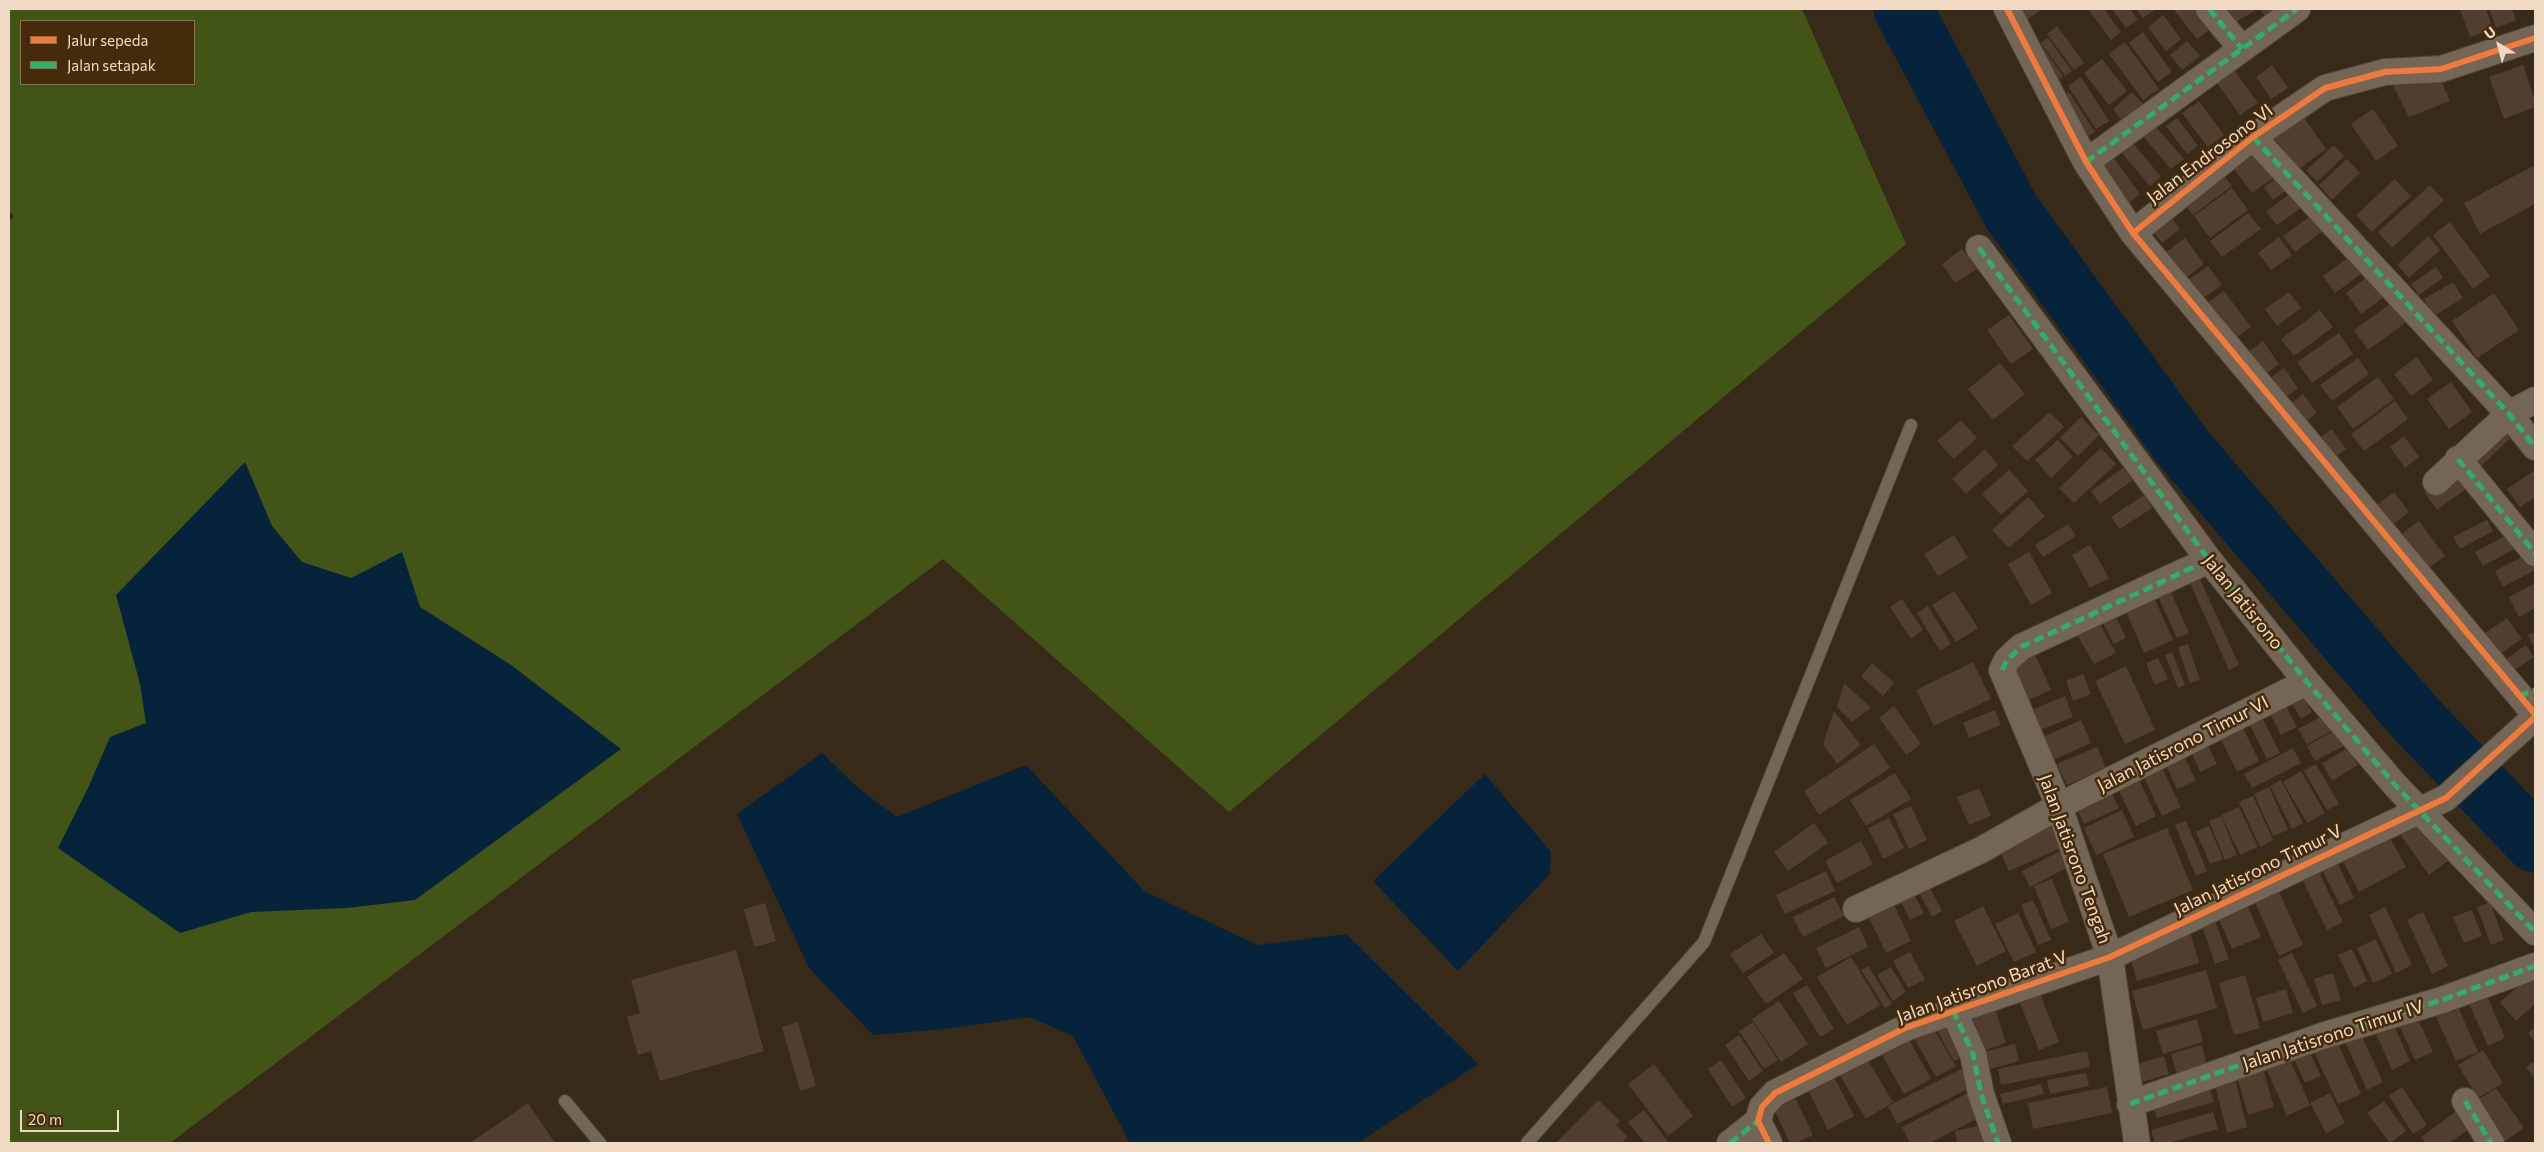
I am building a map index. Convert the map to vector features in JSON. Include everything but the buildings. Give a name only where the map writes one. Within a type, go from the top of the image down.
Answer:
[{"type":"street","points":[[2007,9],[2086,162],[2133,232],[2535,716]]},
{"type":"street","points":[[2209,9],[2242,49]]},
{"type":"street","points":[[2086,162],[2297,9]]},
{"type":"street","name":"Jalan Endrosono VI","points":[[2133,232],[2252,137],[2325,88],[2385,72],[2440,69],[2535,38]]},
{"type":"street","points":[[2252,137],[2509,414],[2535,447]]},
{"type":"street","name":"Jalan Jatisrono","points":[[1979,248],[2209,560],[2307,682],[2395,785],[2535,932]]},
{"type":"street","points":[[2436,482],[2458,459],[2509,414],[2535,400]]},
{"type":"street","points":[[2458,459],[2535,553]]},
{"type":"street","name":"Jalan Jatisrono Tengah","points":[[2137,1143],[2110,958],[2059,806],[2002,670],[2006,660],[2021,648],[2209,560]]},
{"type":"street","name":"Jalan Jatisrono Timur VI","points":[[1856,909],[1981,850],[2059,806],[2307,682]]},
{"type":"street","name":"Jalan Jatisrono Timur V","points":[[2110,958],[2419,809],[2446,798],[2516,736],[2535,716]]},
{"type":"street","name":"Jalan Jatisrono Barat V","points":[[1730,1143],[1763,1124],[1775,1093],[1906,1028],[1953,1010],[2110,958]]},
{"type":"street","name":"Jalan Jatisrono Timur IV","points":[[2130,1104],[2322,1036],[2442,1000],[2535,966]]},
{"type":"street","points":[[1953,1010],[1973,1054],[1981,1094],[1998,1143]]},
{"type":"street","points":[[2465,1101],[2491,1143]]},
{"type":"lane","points":[[1527,1143],[1704,942],[1911,425]]},
{"type":"lane","points":[[565,1101],[600,1143]]},
{"type":"green space","points":[[9,9],[1802,9],[1906,244],[1229,812],[943,559],[170,1143],[9,1143],[9,221],[14,217],[9,210]]},
{"type":"water","points":[[245,462],[272,526],[302,562],[351,578],[402,552],[420,607],[511,665],[621,749],[415,900],[347,908],[251,912],[180,933],[58,848],[88,788],[110,737],[146,723],[140,684],[116,595]]},
{"type":"water","points":[[822,753],[857,787],[897,817],[1026,765],[1144,891],[1257,945],[1346,934],[1478,1064],[1358,1143],[1130,1143],[1073,1036],[1030,1017],[945,1029],[873,1035],[809,968],[737,814]]},
{"type":"water","points":[[1485,774],[1551,852],[1550,874],[1458,971],[1373,881]]},
{"type":"waterway","points":[[1903,9],[2012,213],[2185,450],[2416,719],[2535,843]]},
{"type":"marked path","points":[[2209,9],[2242,49]]},
{"type":"marked path","points":[[2086,162],[2297,9]]},
{"type":"marked path","points":[[2253,137],[2509,414],[2535,447]]},
{"type":"marked path","points":[[1979,248],[2209,560],[2307,682],[2395,785],[2535,932]]},
{"type":"marked path","points":[[2458,459],[2535,553]]},
{"type":"marked path","points":[[2002,670],[2007,660],[2021,647],[2209,560]]},
{"type":"marked path","points":[[2519,696],[2535,690]]},
{"type":"marked path","points":[[2130,1104],[2322,1036],[2442,1000],[2535,966]]},
{"type":"marked path","points":[[1953,1010],[1973,1054],[1981,1094],[1998,1143]]},
{"type":"marked path","points":[[2465,1101],[2491,1143]]},
{"type":"marked path","points":[[1730,1143],[1758,1121]]},
{"type":"cycle path","points":[[2007,9],[2086,162],[2133,233],[2535,714]]},
{"type":"cycle path","points":[[2133,233],[2253,137],[2325,88],[2385,72],[2441,69],[2535,38]]},
{"type":"cycle path","points":[[1769,1143],[1758,1121],[1762,1107],[1775,1093],[1905,1028],[2110,957],[2446,798],[2535,717]]}]
